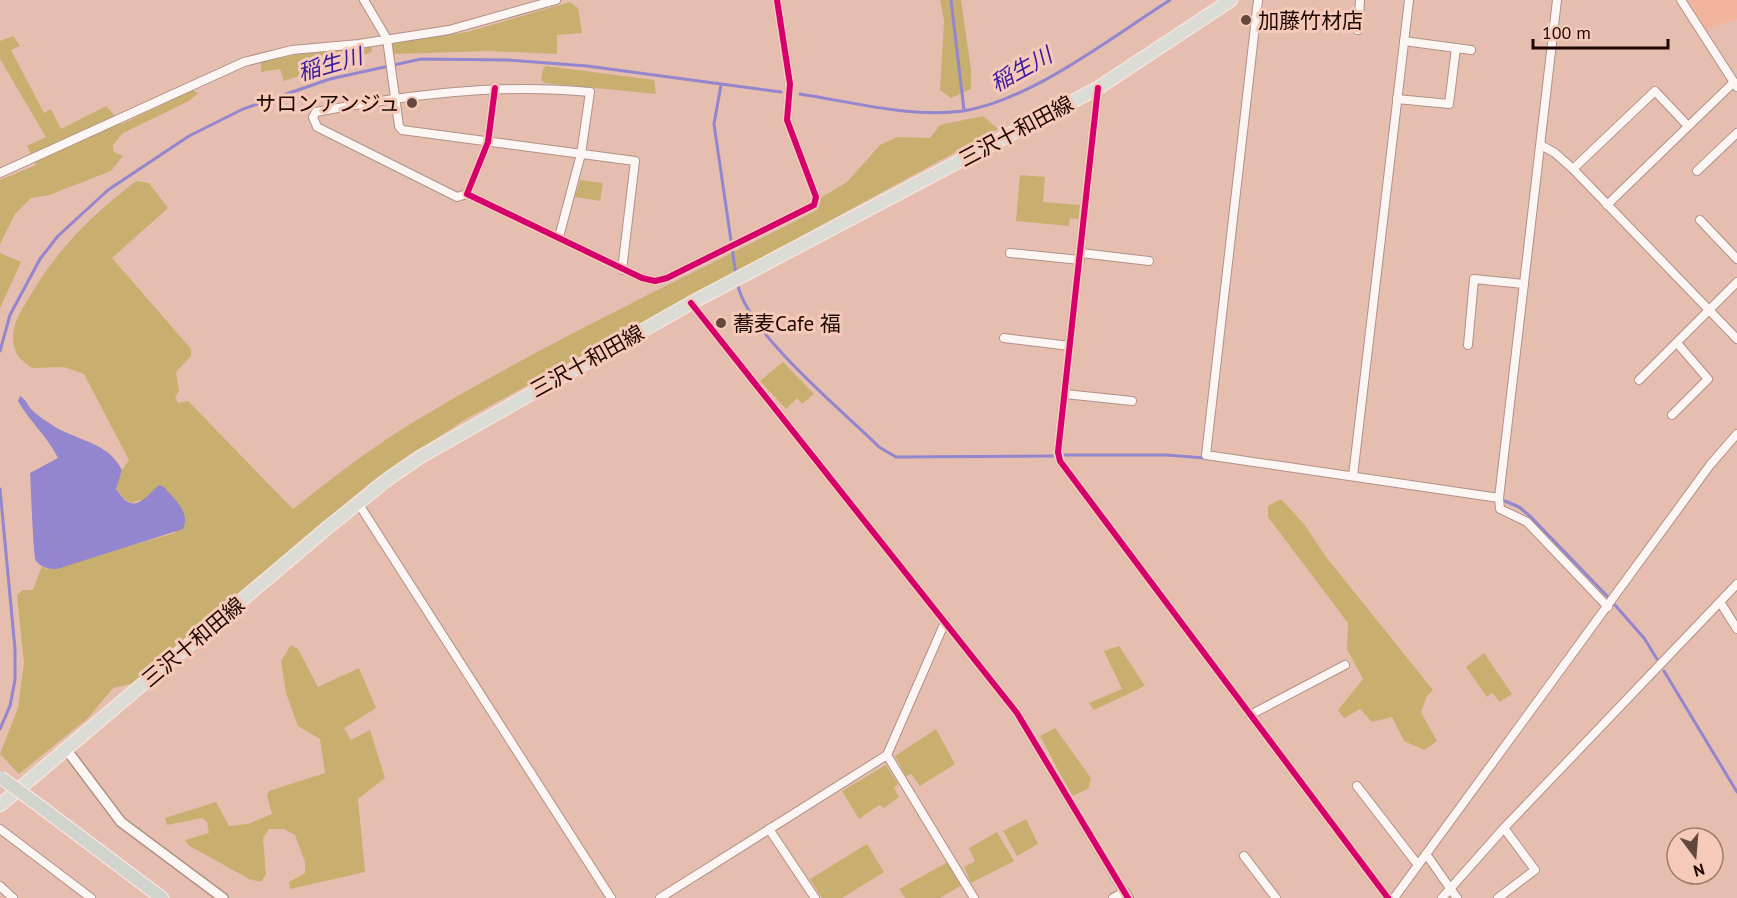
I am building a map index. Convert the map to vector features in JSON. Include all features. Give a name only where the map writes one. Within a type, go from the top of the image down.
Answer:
[{"type":"highway","points":[[0,777],[162,898]]},
{"type":"main road","name":"三沢十和田線","points":[[0,805],[358,503],[388,479],[444,442],[692,303],[1098,88],[1231,0]]},
{"type":"street","points":[[364,0],[387,39],[399,126],[402,130],[635,161],[622,270]]},
{"type":"street","points":[[0,173],[244,62],[292,50],[449,30],[556,0]]},
{"type":"street","points":[[559,237],[581,154],[590,92],[552,88],[444,91],[396,97],[316,112],[313,123],[317,127],[457,197],[467,194],[559,237],[622,270],[655,281],[667,278],[814,205],[816,197],[787,120],[790,84],[777,0]]},
{"type":"street","points":[[1258,0],[1206,455],[1499,498]]},
{"type":"street","points":[[1358,30],[1360,0]]},
{"type":"street","points":[[1353,476],[1409,0]]},
{"type":"street","points":[[1557,0],[1499,498],[1500,509],[1520,516],[1527,522],[1608,607]]},
{"type":"street","points":[[1607,205],[1688,125],[1735,85],[1681,0]]},
{"type":"street","points":[[1404,41],[1471,50]]},
{"type":"street","points":[[1397,99],[1449,104],[1456,48]]},
{"type":"street","points":[[467,194],[488,142],[495,88]]},
{"type":"street","points":[[1098,88],[1058,452],[1060,461],[1388,898]]},
{"type":"street","points":[[1573,169],[1655,91],[1688,125]]},
{"type":"street","points":[[1697,171],[1737,133]]},
{"type":"street","points":[[1541,145],[1556,153],[1573,169],[1737,339]]},
{"type":"street","points":[[1700,220],[1737,259]]},
{"type":"street","points":[[1010,253],[1149,261]]},
{"type":"street","points":[[1468,345],[1474,279],[1524,284]]},
{"type":"street","points":[[1639,380],[1737,282]]},
{"type":"street","points":[[692,303],[1017,713],[1126,895],[1113,898]]},
{"type":"street","points":[[1004,338],[1070,346]]},
{"type":"street","points":[[1672,415],[1708,379],[1677,343]]},
{"type":"street","points":[[1065,394],[1132,401]]},
{"type":"street","points":[[1394,898],[1710,465],[1737,434]]},
{"type":"street","points":[[358,503],[611,898]]},
{"type":"street","points":[[1442,898],[1504,828],[1737,584]]},
{"type":"street","points":[[1720,602],[1737,629]]},
{"type":"street","points":[[660,898],[887,754],[945,622]]},
{"type":"street","points":[[1250,716],[1345,665]]},
{"type":"street","points":[[66,749],[121,822],[223,898]]},
{"type":"street","points":[[887,754],[974,898]]},
{"type":"street","points":[[1357,786],[1418,865]]},
{"type":"street","points":[[1498,898],[1535,870],[1504,828]]},
{"type":"street","points":[[769,829],[815,898]]},
{"type":"street","points":[[0,830],[91,898]]},
{"type":"street","points":[[1426,854],[1457,898]]},
{"type":"street","points":[[1244,856],[1276,898]]},
{"type":"street","points":[[0,886],[13,898]]},
{"type":"shaded area","points":[[940,0],[961,0],[971,70],[971,89],[951,98],[940,90],[944,21]]},
{"type":"shaded area","points":[[1687,0],[1737,0],[1737,18],[1706,30]]},
{"type":"shaded area","points":[[570,2],[578,8],[582,33],[557,35],[557,54],[490,51],[394,54],[392,43],[467,32]]},
{"type":"shaded area","points":[[13,36],[20,46],[11,50],[44,113],[51,109],[61,129],[106,106],[122,124],[192,90],[198,93],[189,101],[123,133],[113,145],[114,152],[123,156],[111,171],[49,195],[31,198],[15,214],[0,244],[0,180],[36,165],[27,146],[46,137],[0,59],[0,41]]},
{"type":"shaded area","points":[[371,45],[372,52],[284,81],[280,69],[261,72],[261,62],[299,54]]},
{"type":"shaded area","points":[[546,66],[654,80],[656,94],[545,83],[541,80],[543,69]]},
{"type":"shaded area","points":[[983,116],[998,129],[466,419],[376,478],[131,684],[113,688],[88,718],[19,774],[0,754],[18,708],[24,663],[17,595],[23,590],[33,590],[42,566],[46,569],[175,533],[154,490],[148,498],[131,503],[122,497],[116,488],[122,470],[129,460],[84,374],[64,367],[32,368],[16,352],[13,337],[19,316],[52,262],[91,219],[136,181],[149,183],[168,208],[112,258],[191,349],[191,356],[176,372],[179,391],[175,397],[178,403],[188,401],[293,509],[378,445],[507,368],[817,210],[822,197],[847,182],[880,145],[897,137],[930,138],[940,125]]},
{"type":"shaded area","points":[[1020,175],[1045,177],[1043,202],[1080,205],[1079,219],[1070,218],[1069,226],[1016,221]]},
{"type":"shaded area","points":[[580,180],[603,183],[600,201],[575,197]]},
{"type":"shaded area","points":[[0,253],[21,262],[0,308]]},
{"type":"shaded area","points":[[783,362],[814,394],[802,404],[797,398],[786,409],[760,381]]},
{"type":"shaded area","points":[[20,396],[34,412],[55,427],[109,454],[122,470],[116,489],[128,502],[138,503],[159,485],[164,487],[183,511],[185,523],[183,529],[57,569],[46,568],[38,563],[34,547],[30,473],[58,458],[18,401]]},
{"type":"shaded area","points":[[1281,499],[1304,524],[1326,557],[1433,690],[1427,696],[1421,712],[1437,741],[1424,750],[1404,741],[1392,717],[1372,722],[1360,709],[1344,718],[1338,710],[1363,679],[1347,649],[1348,623],[1268,517],[1268,506]]},
{"type":"shaded area","points":[[291,645],[298,649],[318,687],[359,668],[376,708],[344,728],[351,740],[370,730],[385,778],[358,799],[365,872],[290,889],[289,882],[305,873],[305,862],[295,835],[284,829],[269,829],[263,838],[266,874],[261,882],[249,879],[188,845],[185,840],[209,833],[207,822],[202,818],[167,825],[165,818],[216,802],[229,826],[248,824],[272,814],[267,796],[269,791],[325,773],[320,739],[298,726],[286,693],[281,661]]},
{"type":"shaded area","points":[[1119,646],[1145,686],[1094,710],[1089,703],[1122,689],[1104,651]]},
{"type":"shaded area","points":[[1484,653],[1512,694],[1500,702],[1492,693],[1487,697],[1466,667]]},
{"type":"shaded area","points":[[1055,728],[1091,778],[1088,789],[1072,796],[1040,736]]},
{"type":"shaded area","points":[[936,729],[955,764],[920,786],[911,774],[906,776],[895,756]]},
{"type":"shaded area","points":[[886,765],[898,784],[894,788],[899,797],[884,808],[879,805],[859,819],[842,791]]},
{"type":"shaded area","points":[[1026,819],[1038,844],[1017,856],[1003,831]]},
{"type":"shaded area","points":[[997,832],[1014,861],[971,883],[964,867],[975,861],[969,848]]},
{"type":"shaded area","points":[[867,844],[884,872],[842,898],[822,898],[810,879]]},
{"type":"shaded area","points":[[948,862],[962,885],[940,898],[905,898],[899,889]]},
{"type":"waterway","points":[[951,0],[964,110]]},
{"type":"waterway","name":"稲生川","points":[[800,94],[902,111],[943,113],[989,105],[1015,95],[1070,66],[1170,0]]},
{"type":"waterway","name":"稲生川","points":[[0,351],[10,315],[40,259],[58,236],[108,190],[189,136],[243,109],[330,79],[421,59],[507,60],[587,66],[781,92]]},
{"type":"waterway","points":[[721,85],[714,124],[736,275]]},
{"type":"waterway","points":[[737,281],[744,301],[775,346],[879,447],[896,457],[1053,456]]},
{"type":"waterway","points":[[1065,455],[1167,455],[1204,458]]},
{"type":"waterway","name":"稲生川","points":[[0,489],[15,649],[15,680],[10,706],[0,729]]},
{"type":"waterway","points":[[1505,501],[1519,507],[1530,516],[1609,598]]},
{"type":"waterway","points":[[1615,605],[1644,638],[1657,659]]},
{"type":"waterway","points":[[1664,671],[1737,792]]},
{"type":"cycle path","points":[[495,88],[488,142],[467,194],[642,278],[655,281],[667,278],[814,205],[816,197],[787,120],[790,84],[777,0]]},
{"type":"cycle path","points":[[1098,88],[1058,452],[1060,461],[1388,898]]},
{"type":"cycle path","points":[[691,303],[1017,713],[1128,898]]},
{"type":"place","name":"加藤竹材店","points":[[1246,20]]},
{"type":"place","name":"サロンアンジュ","points":[[412,103]]},
{"type":"place","name":"蕎麦Cafe 福","points":[[721,323]]}]
